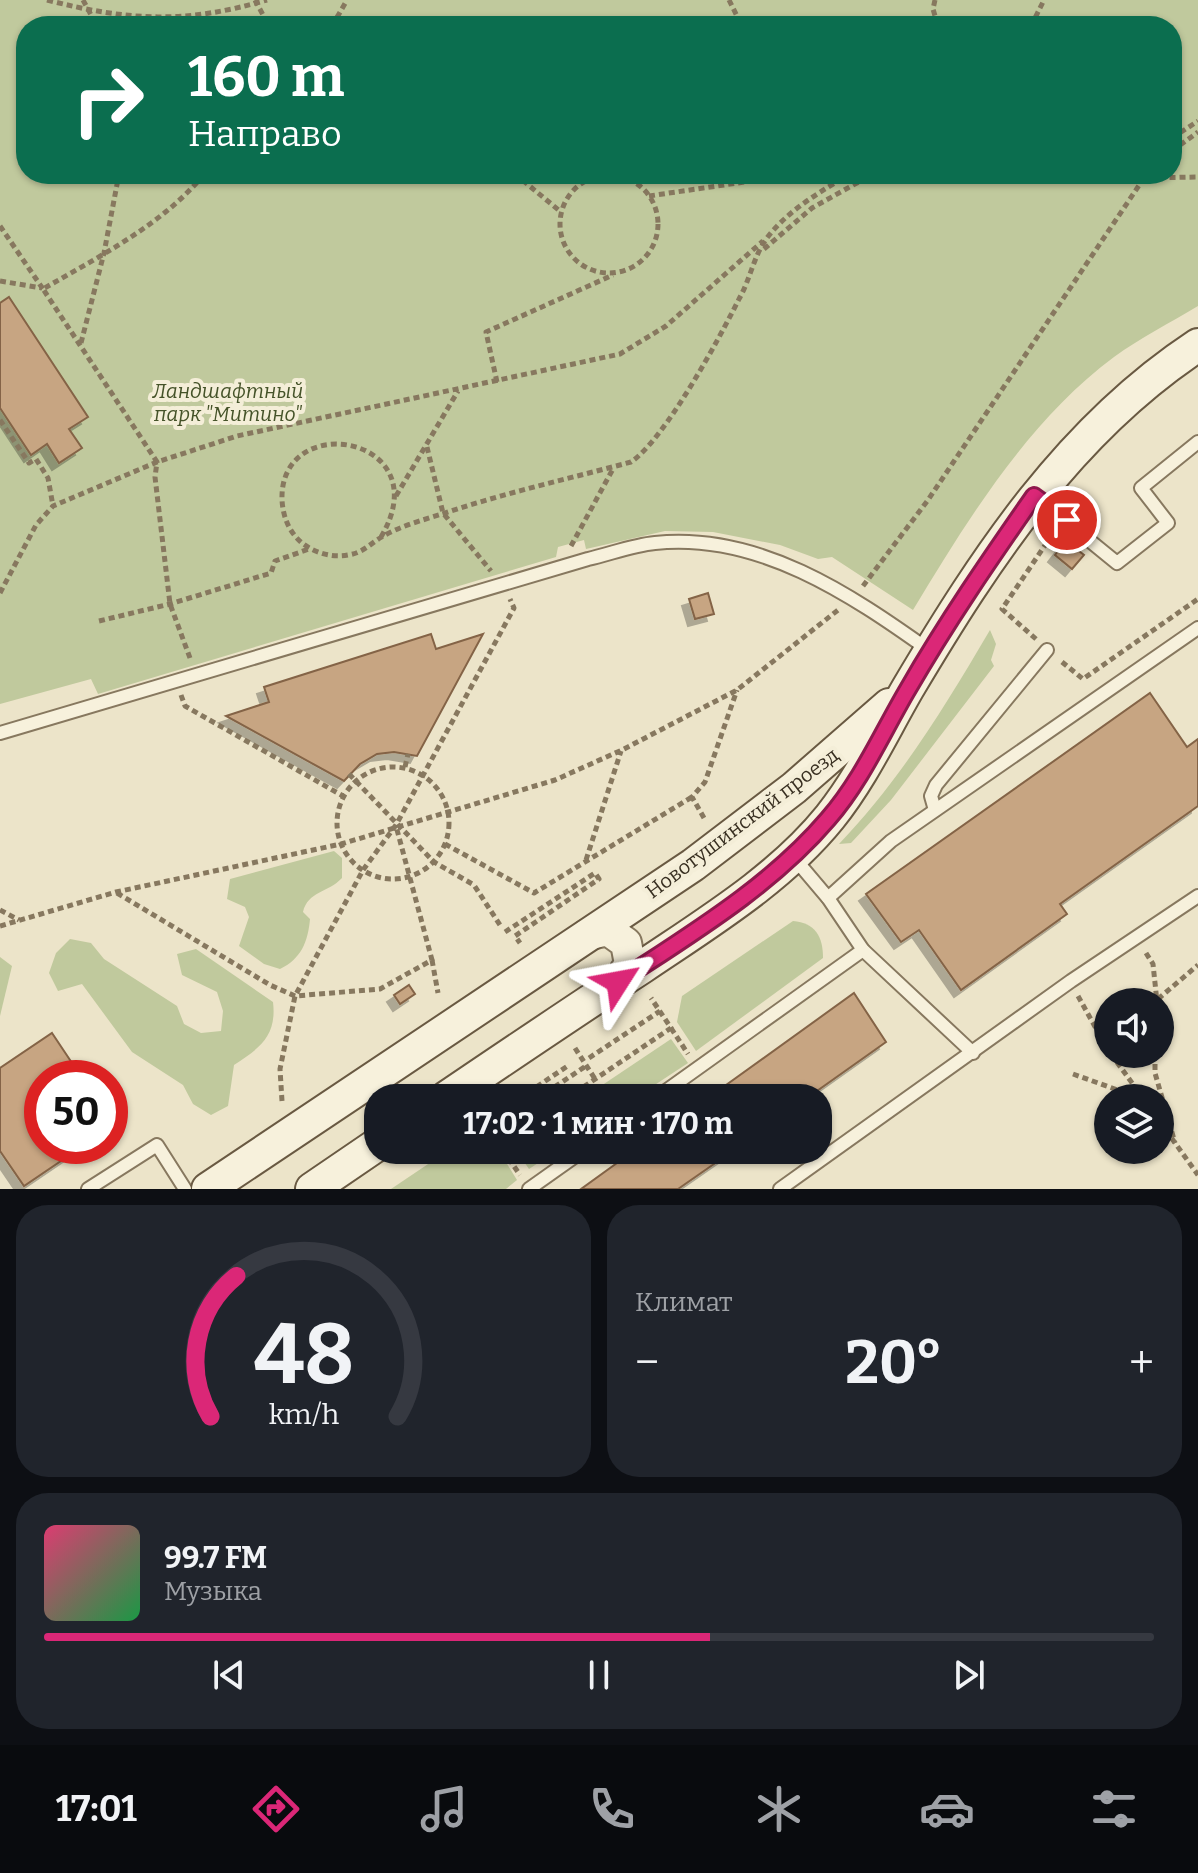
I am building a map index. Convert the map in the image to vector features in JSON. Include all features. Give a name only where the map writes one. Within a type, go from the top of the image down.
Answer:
[{"type":"main road","name":"Новотушинский проезд","points":[[467,1084],[694,932],[793,856],[830,817],[868,763],[909,687],[1034,496],[1085,437],[1122,401],[1198,345]]},
{"type":"main road","name":"Новотушинский проезд","points":[[208,1189],[693,865],[794,788],[909,687]]},
{"type":"main road","points":[[312,1189],[364,1154]]},
{"type":"street","points":[[587,935],[608,930],[626,943],[630,964],[618,982]]},
{"type":"lane","points":[[1034,496],[1064,517],[1117,563],[1168,523],[1141,488],[1198,442]]},
{"type":"lane","points":[[0,733],[562,567],[654,543],[734,547],[763,555],[851,600],[932,653]]},
{"type":"lane","points":[[828,898],[891,841],[1198,628]]},
{"type":"lane","points":[[935,810],[931,796],[936,785],[1047,650]]},
{"type":"lane","points":[[793,856],[828,898],[863,950],[973,1053]]},
{"type":"lane","points":[[780,1189],[1071,981],[1198,896]]},
{"type":"lane","points":[[676,1084],[863,950]]},
{"type":"lane","points":[[88,1189],[157,1145],[185,1189]]},
{"type":"lane","points":[[529,1189],[564,1164]]},
{"type":"path","points":[[47,0],[89,11],[130,16]]},
{"type":"path","points":[[83,0],[92,16]]},
{"type":"path","points":[[199,16],[267,0]]},
{"type":"path","points":[[80,344],[104,253],[117,184]]},
{"type":"path","points":[[0,281],[43,289],[104,253],[189,193],[196,184]]},
{"type":"path","points":[[527,184],[561,212]]},
{"type":"path","points":[[584,184],[572,192],[561,212],[562,237],[574,259],[596,271],[620,272]]},
{"type":"path","points":[[497,382],[486,332],[635,266],[655,242],[656,211],[649,196],[633,184]]},
{"type":"path","points":[[649,196],[731,184]]},
{"type":"path","points":[[0,593],[36,525],[53,506],[157,462],[237,436],[620,354],[666,326],[810,198],[833,184]]},
{"type":"path","points":[[760,252],[812,208],[855,184]]},
{"type":"path","points":[[0,926],[116,892],[341,844],[396,825],[555,780],[622,750],[737,690],[851,600],[928,500],[1138,184]]},
{"type":"path","points":[[0,226],[157,462],[155,477],[170,604],[197,677]]},
{"type":"path","points":[[395,497],[384,465],[357,446],[341,442],[309,451],[287,476],[282,492],[287,525],[310,549],[326,555],[346,556],[365,550],[381,537],[443,513],[615,466],[645,452],[740,298],[767,238]]},
{"type":"path","points":[[381,537],[392,518],[395,497],[458,390]]},
{"type":"path","points":[[0,420],[29,463],[36,459],[48,478],[53,506]]},
{"type":"path","points":[[282,1101],[280,1069],[295,996],[363,870],[396,825],[514,608],[504,585],[443,513],[427,447]]},
{"type":"path","points":[[562,567],[615,466]]},
{"type":"path","points":[[1064,517],[1002,609],[1083,679],[1198,599]]},
{"type":"path","points":[[99,621],[170,604],[271,573],[275,561],[310,549]]},
{"type":"path","points":[[178,682],[185,706],[344,796]]},
{"type":"path","points":[[445,844],[534,893],[692,797],[705,782],[737,690]]},
{"type":"path","points":[[586,861],[622,750]]},
{"type":"path","points":[[405,767],[408,754]]},
{"type":"path","points":[[385,767],[405,767],[435,784],[449,811],[445,844],[434,862],[411,876],[386,879],[363,870],[341,844],[337,828],[344,796],[354,782],[368,772],[385,767]]},
{"type":"path","points":[[349,774],[434,862],[474,885],[500,925]]},
{"type":"path","points":[[692,797],[704,818]]},
{"type":"path","points":[[396,825],[438,993]]},
{"type":"path","points":[[505,932],[595,873],[599,879],[515,936],[520,943]]},
{"type":"path","points":[[116,892],[270,985],[295,996],[380,989],[432,960]]},
{"type":"path","points":[[0,910],[19,920]]},
{"type":"path","points":[[1136,939],[1153,964],[1156,988]]},
{"type":"path","points":[[1172,988],[1198,965]]},
{"type":"path","points":[[1071,981],[1094,1029]]},
{"type":"path","points":[[651,998],[698,1068]]},
{"type":"path","points":[[589,1058],[660,1011]]},
{"type":"path","points":[[588,1084],[671,1028]]},
{"type":"path","points":[[575,1048],[595,1079]]},
{"type":"path","points":[[541,1084],[569,1065]]},
{"type":"path","points":[[559,1084],[586,1066]]},
{"type":"path","points":[[1155,1068],[1175,1143],[1198,1175]]},
{"type":"path","points":[[1073,1074],[1101,1084]]},
{"type":"path","points":[[513,1164],[518,1172]]},
{"type":"green space","name":"Ландшафтный парк \"Митино\"","points":[[0,0],[1198,0],[1198,306],[1114,357],[1054,411],[1002,473],[913,610],[832,557],[818,559],[780,545],[713,532],[665,531],[586,549],[584,540],[558,547],[556,557],[98,694],[91,679],[0,704]]},
{"type":"green space","points":[[990,630],[996,644],[991,660],[994,666],[891,800],[851,843],[839,844],[902,768]]},
{"type":"green space","points":[[334,851],[342,858],[342,878],[314,896],[306,905],[303,912],[310,919],[307,935],[302,949],[293,960],[280,969],[264,964],[239,946],[249,917],[245,907],[227,899],[230,879]]},
{"type":"green space","points":[[793,921],[801,922],[816,932],[823,958],[696,1051],[677,1022],[682,996]]},
{"type":"green space","points":[[70,939],[91,943],[104,959],[177,1006],[184,1024],[201,1033],[221,1031],[223,1011],[217,992],[182,975],[177,954],[196,949],[273,1002],[272,1024],[265,1040],[234,1065],[228,1106],[211,1115],[193,1104],[183,1085],[132,1052],[82,984],[58,991],[49,973],[56,953]]},
{"type":"green space","points":[[0,957],[12,966],[0,1016]]},
{"type":"green space","points":[[671,1039],[688,1063],[656,1084],[604,1084]]},
{"type":"green space","points":[[428,1164],[507,1164],[517,1180],[506,1189],[391,1189]]},
{"type":"building","points":[[9,297],[88,417],[69,429],[82,448],[59,463],[47,444],[31,455],[0,408],[0,303]]},
{"type":"building","points":[[1066,541],[1084,555],[1072,569],[1055,555]]},
{"type":"building","points":[[708,593],[714,614],[695,619],[689,599]]},
{"type":"building","points":[[431,634],[436,649],[483,634],[417,756],[394,752],[377,754],[360,764],[344,781],[226,716],[269,702],[264,687]]},
{"type":"building","points":[[1150,693],[1187,747],[1198,739],[1198,806],[1060,904],[1067,914],[961,990],[919,930],[901,942],[866,894]]},
{"type":"building","points":[[409,985],[415,994],[400,1004],[394,995]]},
{"type":"building","points":[[854,993],[886,1042],[827,1084],[727,1084]]},
{"type":"building","points":[[52,1033],[70,1060],[24,1060],[24,1164],[56,1164],[24,1186],[0,1151],[0,1068]]},
{"type":"building","points":[[616,1164],[714,1164],[678,1189],[581,1189]]},
{"type":"route","points":[[618,982],[742,897],[793,856],[830,817],[868,763],[909,687],[979,576],[1034,496],[1067,520]]}]
